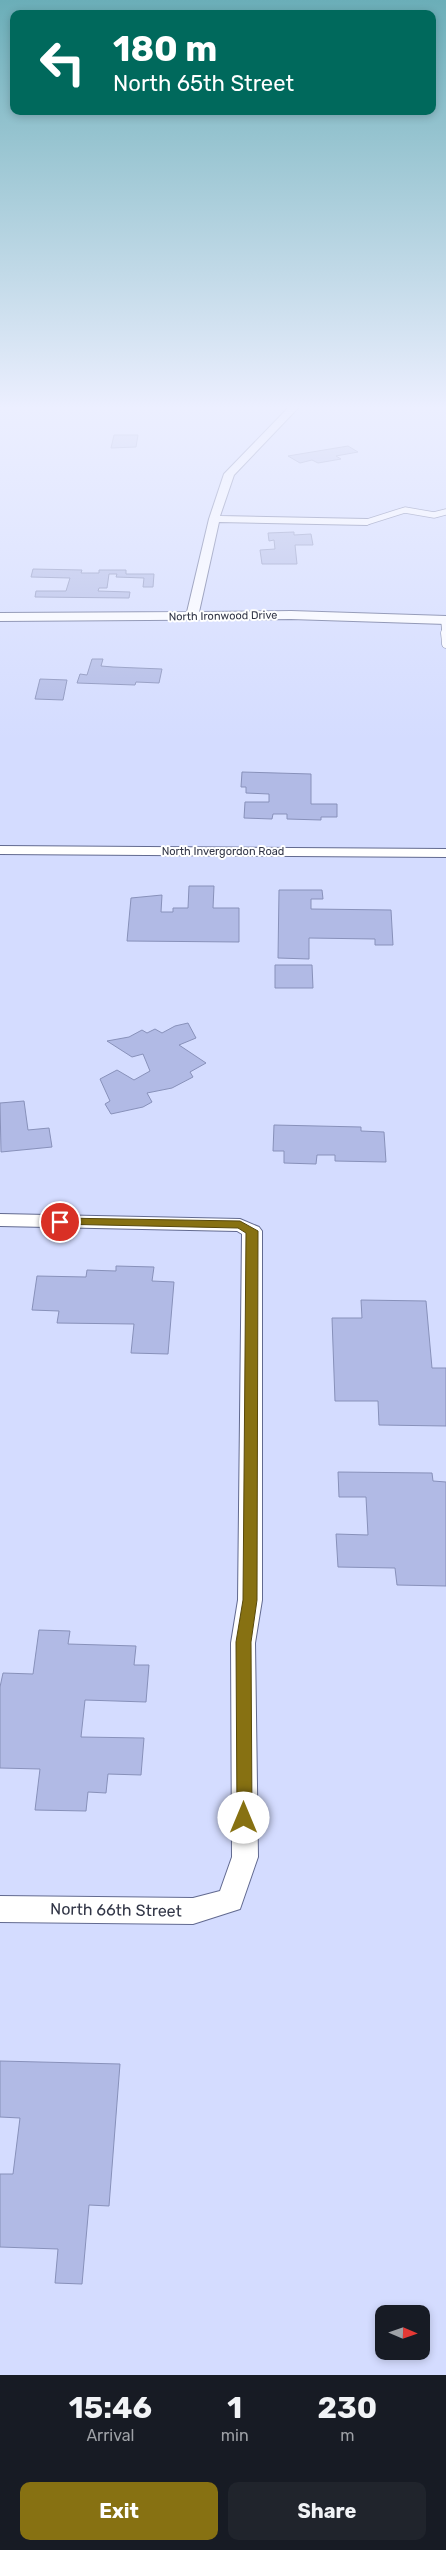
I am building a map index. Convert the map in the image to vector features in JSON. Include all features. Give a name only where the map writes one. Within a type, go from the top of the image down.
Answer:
[{"type":"street","points":[[192,617],[214,519],[367,522]]},
{"type":"street","name":"North Ironwood Drive","points":[[0,617],[291,615],[445,620]]},
{"type":"street","name":"North Invergordon Road","points":[[0,850],[446,853]]},
{"type":"street","points":[[0,1220],[240,1225],[252,1231],[250,1600],[243,1642],[245,1857],[230,1900]]},
{"type":"street","name":"North 66th Street","points":[[0,1908],[193,1911],[230,1900]]},
{"type":"lane","points":[[367,522],[377,519]]},
{"type":"lane","points":[[445,620],[446,644]]},
{"type":"building","points":[[294,532],[294,535],[311,534],[313,545],[295,545],[297,564],[262,564],[260,550],[275,549],[274,540],[269,541],[268,533]]},
{"type":"building","points":[[33,569],[82,570],[81,573],[99,573],[99,570],[126,570],[126,574],[154,574],[153,587],[143,587],[144,578],[116,577],[117,574],[109,574],[107,588],[99,588],[98,591],[130,592],[129,598],[35,597],[36,591],[66,591],[70,578],[31,577]]},
{"type":"building","points":[[92,659],[103,659],[101,666],[162,669],[159,683],[136,682],[135,685],[77,683],[80,674],[87,675]]},
{"type":"building","points":[[40,679],[67,680],[63,700],[35,699]]},
{"type":"building","points":[[242,772],[311,774],[311,804],[337,804],[337,817],[321,817],[321,820],[287,819],[287,814],[273,814],[272,819],[244,818],[245,802],[269,802],[269,794],[246,793],[246,787],[241,787]]},
{"type":"building","points":[[189,886],[214,886],[213,908],[239,908],[239,942],[127,941],[131,898],[162,895],[161,912],[173,912],[173,908],[188,908]]},
{"type":"building","points":[[279,890],[322,890],[323,899],[311,899],[311,909],[391,910],[393,945],[375,945],[375,939],[309,938],[309,959],[278,958]]},
{"type":"building","points":[[275,965],[312,965],[313,988],[275,988]]},
{"type":"building","points":[[188,1023],[196,1038],[179,1045],[206,1063],[190,1072],[193,1077],[172,1088],[147,1093],[152,1102],[143,1107],[111,1114],[105,1104],[110,1101],[100,1079],[117,1070],[134,1080],[150,1071],[143,1054],[132,1057],[107,1041],[129,1037],[142,1030],[147,1033],[155,1029],[162,1033],[175,1026]]},
{"type":"building","points":[[24,1101],[28,1130],[49,1128],[52,1147],[1,1152],[0,1103]]},
{"type":"building","points":[[274,1125],[361,1127],[361,1131],[384,1132],[386,1162],[335,1161],[335,1155],[317,1155],[316,1164],[284,1163],[284,1151],[273,1151]]},
{"type":"building","points":[[116,1266],[154,1267],[152,1281],[174,1282],[168,1354],[131,1353],[134,1324],[57,1323],[59,1311],[32,1310],[37,1276],[86,1277],[87,1270],[116,1271]]},
{"type":"building","points":[[361,1300],[426,1301],[432,1368],[446,1368],[446,1426],[379,1425],[378,1401],[335,1401],[332,1318],[362,1318]]},
{"type":"building","points":[[338,1472],[432,1473],[433,1481],[446,1482],[446,1586],[397,1585],[395,1568],[338,1567],[336,1534],[368,1535],[366,1497],[339,1497]]},
{"type":"building","points":[[39,1630],[70,1631],[68,1644],[136,1646],[134,1665],[149,1665],[146,1702],[85,1700],[81,1737],[144,1738],[141,1775],[108,1774],[106,1793],[88,1792],[86,1811],[35,1810],[40,1769],[0,1768],[0,1687],[3,1673],[33,1674]]},
{"type":"building","points":[[0,2061],[120,2064],[109,2206],[89,2205],[82,2284],[55,2283],[58,2249],[0,2247],[0,2174],[13,2174],[20,2118],[0,2117]]},
{"type":"route","points":[[60,1222],[240,1225],[252,1231],[250,1600],[243,1642],[244,1818]]}]
